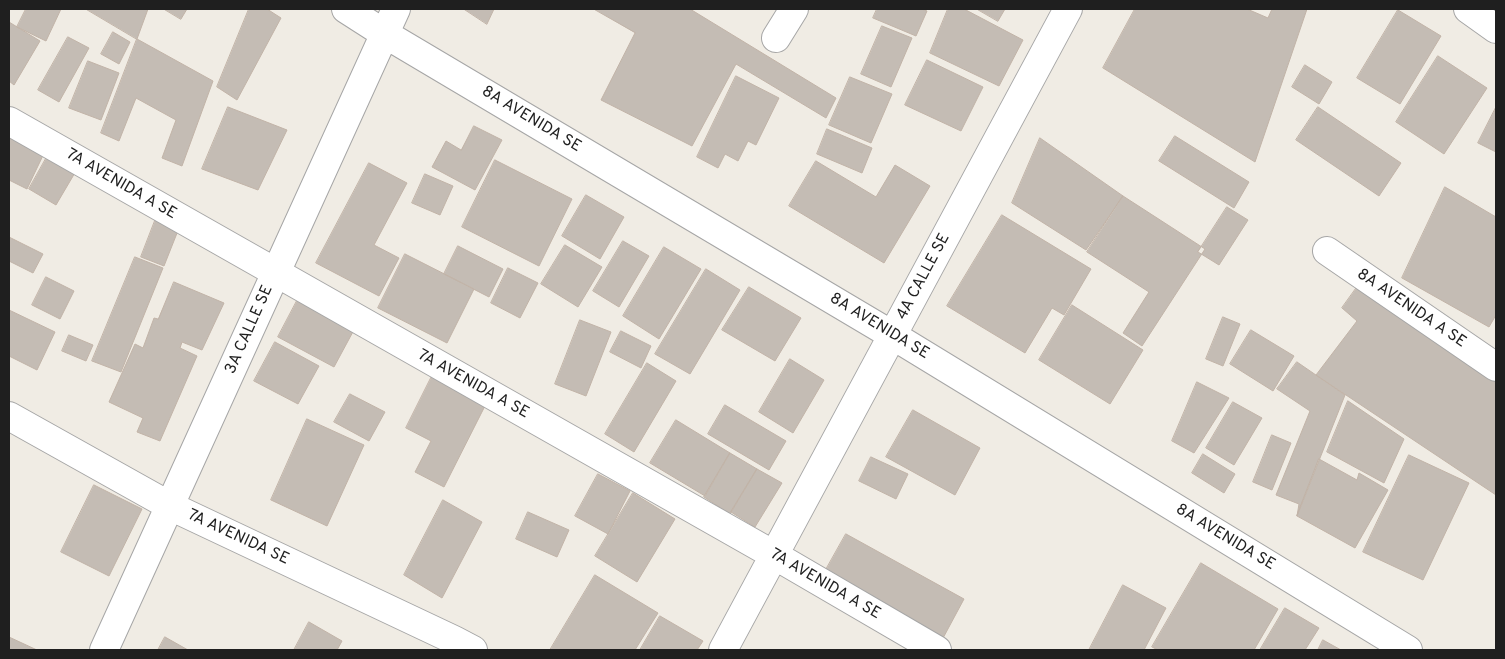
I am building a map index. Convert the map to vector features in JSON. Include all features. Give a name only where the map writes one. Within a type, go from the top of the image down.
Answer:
[{"type":"street","name":"8A AVENIDA SE","points":[[346,9],[892,335],[1408,650]]},
{"type":"street","name":"3A CALLE SE","points":[[104,650],[396,9]]},
{"type":"street","points":[[776,38],[794,9]]},
{"type":"street","name":"4A CALLE SE","points":[[723,650],[1068,9]]},
{"type":"street","points":[[1468,9],[1496,29]]},
{"type":"street","name":"7A AVENIDA A SE","points":[[9,121],[774,555],[936,650]]},
{"type":"street","name":"8A AVENIDA A SE","points":[[1327,251],[1496,367]]},
{"type":"street","name":"7A AVENIDA SE","points":[[9,416],[170,506],[459,647]]},
{"type":"building","points":[[26,9],[61,9],[46,41],[17,27]]},
{"type":"building","points":[[86,9],[148,9],[137,39]]},
{"type":"building","points":[[164,9],[187,9],[181,19]]},
{"type":"building","points":[[249,9],[267,9],[281,18],[237,100],[217,87]]},
{"type":"building","points":[[464,9],[494,9],[487,24]]},
{"type":"building","points":[[594,9],[690,9],[836,98],[826,118],[736,64],[692,146],[601,100],[635,33]]},
{"type":"building","points":[[877,9],[922,9],[927,11],[916,36],[873,18]]},
{"type":"building","points":[[948,9],[964,9],[1023,40],[999,86],[930,53]]},
{"type":"building","points":[[977,9],[1005,9],[998,21]]},
{"type":"building","points":[[1135,9],[1247,9],[1268,18],[1272,9],[1307,9],[1255,162],[1103,68]]},
{"type":"building","points":[[1398,10],[1441,36],[1400,104],[1357,78]]},
{"type":"building","points":[[9,22],[40,41],[14,85],[9,81]]},
{"type":"building","points":[[882,26],[912,38],[891,87],[861,74]]},
{"type":"building","points":[[113,32],[130,42],[119,64],[101,54]]},
{"type":"building","points":[[68,37],[89,48],[59,102],[38,90]]},
{"type":"building","points":[[137,39],[213,81],[182,166],[162,158],[176,120],[136,98],[119,141],[101,133]]},
{"type":"building","points":[[1438,56],[1487,88],[1444,154],[1396,122]]},
{"type":"building","points":[[927,60],[983,87],[961,131],[905,105]]},
{"type":"building","points":[[88,61],[119,73],[101,120],[69,108]]},
{"type":"building","points":[[1305,65],[1332,82],[1319,104],[1292,87]]},
{"type":"building","points":[[736,76],[779,98],[756,145],[748,141],[738,161],[725,154],[718,168],[697,157]]},
{"type":"building","points":[[850,77],[892,94],[871,143],[829,125]]},
{"type":"building","points":[[228,107],[287,130],[258,190],[202,169]]},
{"type":"building","points":[[1318,107],[1401,163],[1379,196],[1296,140]]},
{"type":"building","points":[[1496,107],[1496,152],[1478,143]]},
{"type":"building","points":[[474,126],[502,140],[475,190],[432,167],[446,141],[461,150]]},
{"type":"building","points":[[9,128],[47,147],[27,189],[9,180]]},
{"type":"building","points":[[827,129],[872,148],[862,173],[817,154]]},
{"type":"building","points":[[1175,136],[1249,182],[1234,208],[1159,161]]},
{"type":"building","points":[[1040,138],[1123,196],[1086,250],[1012,203]]},
{"type":"building","points":[[48,155],[76,171],[56,205],[29,189]]},
{"type":"building","points":[[495,160],[572,199],[539,266],[462,227]]},
{"type":"building","points":[[816,161],[876,197],[895,165],[930,186],[884,263],[789,206]]},
{"type":"building","points":[[369,163],[407,183],[374,245],[399,258],[379,296],[316,263]]},
{"type":"building","points":[[425,174],[453,186],[440,215],[412,203]]},
{"type":"building","points":[[1445,187],[1496,217],[1496,315],[1489,327],[1402,278]]},
{"type":"building","points":[[586,195],[624,217],[600,259],[562,236]]},
{"type":"building","points":[[1123,196],[1205,249],[1142,346],[1123,333],[1149,292],[1087,252]]},
{"type":"building","points":[[1227,207],[1248,220],[1219,265],[1198,252]]},
{"type":"building","points":[[158,213],[181,223],[164,266],[141,257]]},
{"type":"building","points":[[1002,215],[1091,269],[1064,315],[1052,308],[1025,353],[947,306]]},
{"type":"building","points":[[9,237],[43,254],[33,273],[9,261]]},
{"type":"building","points":[[623,241],[649,256],[619,307],[593,291]]},
{"type":"building","points":[[565,245],[602,267],[578,307],[541,284]]},
{"type":"building","points":[[458,246],[503,269],[489,297],[444,274]]},
{"type":"building","points":[[664,247],[701,269],[659,339],[623,316]]},
{"type":"building","points":[[405,254],[474,289],[447,343],[378,308]]},
{"type":"building","points":[[135,257],[163,268],[121,372],[92,361]]},
{"type":"building","points":[[508,268],[538,283],[520,318],[491,303]]},
{"type":"building","points":[[706,269],[740,290],[690,374],[655,354]]},
{"type":"building","points":[[46,277],[74,291],[60,319],[32,305]]},
{"type":"building","points":[[174,282],[224,303],[202,350],[182,342],[180,348],[197,356],[160,441],[137,432],[143,418],[109,402],[135,344],[143,348],[154,318],[158,319]]},
{"type":"building","points":[[1360,283],[1496,379],[1496,495],[1316,375],[1357,321],[1342,308]]},
{"type":"building","points":[[749,287],[801,318],[775,361],[722,330]]},
{"type":"building","points":[[299,297],[355,328],[334,367],[278,337]]},
{"type":"building","points":[[1072,305],[1143,350],[1110,404],[1039,360]]},
{"type":"building","points":[[9,310],[55,332],[37,370],[9,356]]},
{"type":"building","points":[[1223,317],[1240,324],[1223,366],[1206,359]]},
{"type":"building","points":[[580,320],[611,332],[586,396],[555,384]]},
{"type":"building","points":[[1251,330],[1294,356],[1273,391],[1230,364]]},
{"type":"building","points":[[621,331],[651,346],[641,368],[610,352]]},
{"type":"building","points":[[69,335],[93,345],[86,361],[62,351]]},
{"type":"building","points":[[275,342],[319,366],[298,404],[254,381]]},
{"type":"building","points":[[790,359],[824,380],[793,433],[759,412]]},
{"type":"building","points":[[1297,362],[1345,395],[1297,516],[1299,504],[1276,495],[1310,411],[1277,389]]},
{"type":"building","points":[[647,363],[676,381],[634,452],[605,434]]},
{"type":"building","points":[[435,370],[489,398],[444,487],[415,472],[431,441],[406,428]]},
{"type":"building","points":[[1197,382],[1229,398],[1194,453],[1172,441]]},
{"type":"building","points":[[350,394],[385,412],[369,441],[334,422]]},
{"type":"building","points":[[1348,401],[1404,439],[1384,483],[1327,452]]},
{"type":"building","points":[[1233,402],[1262,418],[1234,465],[1206,448]]},
{"type":"building","points":[[725,405],[786,441],[769,470],[708,434]]},
{"type":"building","points":[[913,410],[980,448],[955,495],[886,457]]},
{"type":"building","points":[[307,419],[364,445],[327,526],[271,500]]},
{"type":"building","points":[[676,420],[730,453],[705,496],[650,463]]},
{"type":"building","points":[[1272,435],[1291,443],[1272,490],[1253,482]]},
{"type":"building","points":[[730,453],[757,469],[730,514],[704,497]]},
{"type":"building","points":[[1203,454],[1235,474],[1224,493],[1192,473]]},
{"type":"building","points":[[1409,455],[1469,483],[1423,580],[1363,552]]},
{"type":"building","points":[[871,457],[908,474],[896,499],[859,481]]},
{"type":"building","points":[[1319,459],[1357,480],[1359,473],[1388,490],[1355,548],[1297,516]]},
{"type":"building","points":[[757,469],[782,483],[755,527],[731,512]]},
{"type":"building","points":[[598,474],[630,491],[608,534],[575,516]]},
{"type":"building","points":[[94,485],[142,509],[109,576],[61,552]]},
{"type":"building","points":[[633,493],[675,519],[637,582],[595,556]]},
{"type":"building","points":[[443,500],[482,522],[442,598],[404,575]]},
{"type":"building","points":[[528,512],[569,530],[557,557],[516,539]]},
{"type":"building","points":[[846,534],[964,599],[942,640],[823,575]]},
{"type":"building","points":[[1201,563],[1278,609],[1254,650],[1158,650],[1152,647]]},
{"type":"building","points":[[595,575],[658,613],[635,650],[550,650]]},
{"type":"building","points":[[1123,585],[1166,608],[1144,650],[1089,650]]},
{"type":"building","points":[[1285,608],[1319,628],[1305,650],[1260,650]]},
{"type":"building","points":[[660,616],[703,641],[697,650],[640,650]]},
{"type":"building","points":[[309,622],[342,641],[337,650],[294,650]]},
{"type":"building","points":[[9,637],[37,650],[9,650]]},
{"type":"building","points":[[165,637],[188,650],[158,650]]},
{"type":"building","points":[[1323,640],[1341,650],[1318,650]]}]
